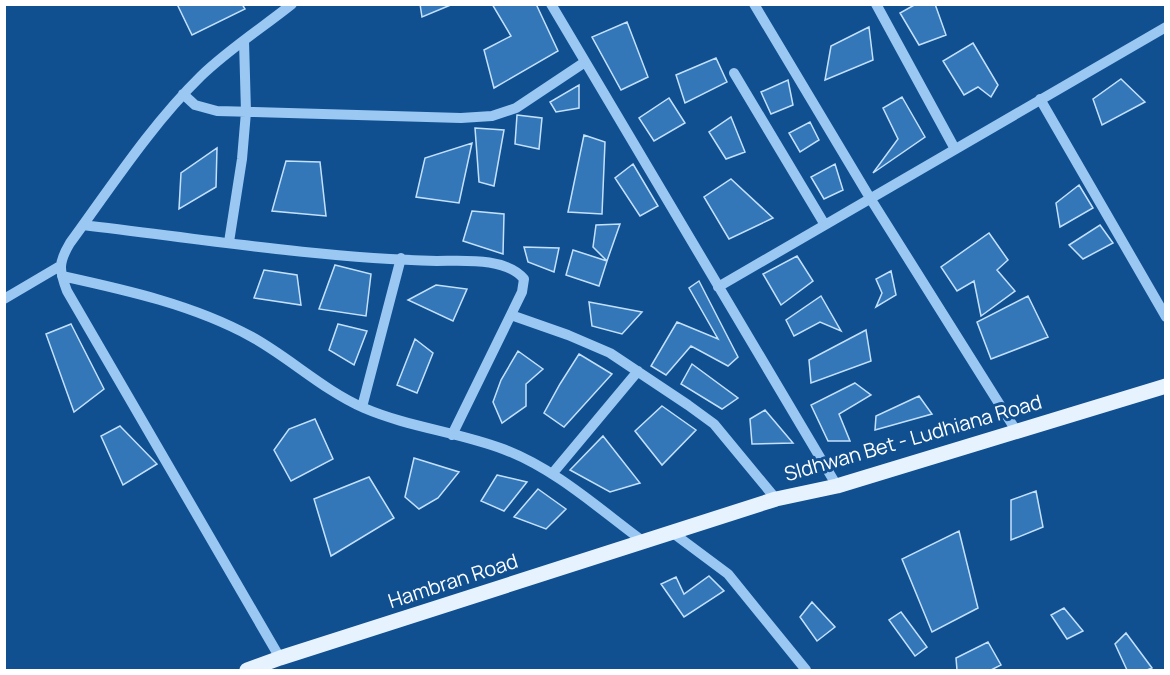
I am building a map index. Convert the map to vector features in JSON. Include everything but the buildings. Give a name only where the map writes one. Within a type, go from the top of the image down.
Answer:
[{"type":"main road","name":"SIdhwan Bet - Ludhiana Road","points":[[673,533],[776,499],[837,486],[1166,386]]},
{"type":"main road","name":"Hambran Road","points":[[247,670],[673,533]]},
{"type":"street","points":[[280,658],[67,291],[61,271],[62,256],[183,94],[203,74],[292,4]]},
{"type":"street","points":[[551,4],[837,486]]},
{"type":"street","points":[[753,4],[870,198],[1017,432]]},
{"type":"street","points":[[876,4],[955,149]]},
{"type":"street","points":[[718,287],[1166,27]]},
{"type":"street","points":[[229,242],[242,159],[246,112],[244,41]]},
{"type":"street","points":[[183,94],[195,105],[206,109],[246,112],[461,118],[492,116],[516,108],[585,62]]},
{"type":"street","points":[[734,73],[825,225]]},
{"type":"street","points":[[1040,99],[1166,317]]},
{"type":"street","points":[[84,225],[340,255],[484,261],[513,271],[521,276],[524,284],[452,435]]},
{"type":"street","points":[[362,407],[401,258]]},
{"type":"street","points":[[4,299],[61,271],[208,316],[252,337],[329,389],[362,407],[389,418],[504,450],[552,474],[644,542]]},
{"type":"street","points":[[511,315],[610,353],[688,405],[714,424],[776,499]]},
{"type":"street","points":[[552,474],[638,371]]},
{"type":"street","points":[[673,533],[728,574],[806,670]]}]
